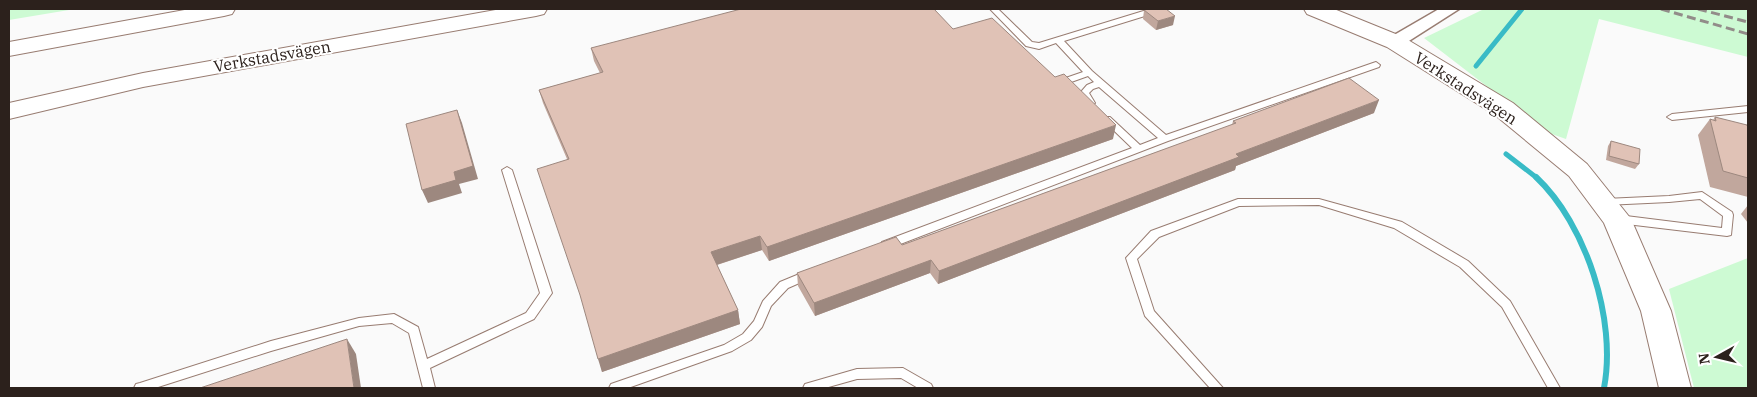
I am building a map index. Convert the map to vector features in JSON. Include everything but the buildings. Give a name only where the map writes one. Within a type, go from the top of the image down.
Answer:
[{"type":"main road","points":[[9,34],[142,9]]},
{"type":"main road","points":[[9,49],[224,9]]},
{"type":"main road","name":"Verkstadsvägen","points":[[9,110],[143,80],[536,9]]},
{"type":"main road","name":"Verkstadsvägen","points":[[1315,9],[1395,42],[1504,109],[1578,170],[1610,211],[1656,311],[1675,388]]},
{"type":"street","points":[[1395,42],[1451,9]]},
{"type":"lane","points":[[994,9],[1029,44],[1039,46],[1158,9]]},
{"type":"lane","points":[[1058,40],[1090,72],[1165,139]]},
{"type":"lane","points":[[874,249],[1165,139],[1376,66]]},
{"type":"lane","points":[[1056,84],[1090,72]]},
{"type":"lane","points":[[1101,82],[1086,90],[1086,98],[1139,149]]},
{"type":"lane","points":[[1672,117],[1748,109]]},
{"type":"lane","points":[[423,366],[530,316],[546,293],[507,170]]},
{"type":"lane","points":[[1702,195],[1728,215],[1728,232],[1610,211],[1669,199],[1702,195]]},
{"type":"lane","points":[[1217,388],[1149,313],[1131,258],[1155,234],[1238,203],[1319,202],[1398,225],[1464,264],[1506,304],[1554,388]]},
{"type":"lane","points":[[615,388],[728,348],[747,336],[758,324],[767,304],[784,285],[822,269]]},
{"type":"lane","points":[[140,388],[280,343],[360,322],[394,318],[414,330],[429,388]]},
{"type":"lane","points":[[809,388],[857,374],[903,373],[927,388]]},
{"type":"green space","points":[[9,9],[75,9],[9,20]]},
{"type":"green space","points":[[1484,9],[1748,9],[1748,57],[1599,19],[1566,139],[1546,132],[1424,38]]},
{"type":"green space","points":[[1748,258],[1748,388],[1694,388],[1669,289]]},
{"type":"waterway","points":[[1476,66],[1522,9]]},
{"type":"waterway","points":[[1506,154],[1537,178]]},
{"type":"waterway","points":[[1537,178],[1554,197],[1570,220],[1583,246],[1594,275],[1606,333],[1607,361],[1604,388]]},
{"type":"railway","points":[[1661,9],[1748,34]]},
{"type":"railway","points":[[1698,9],[1748,22]]}]
